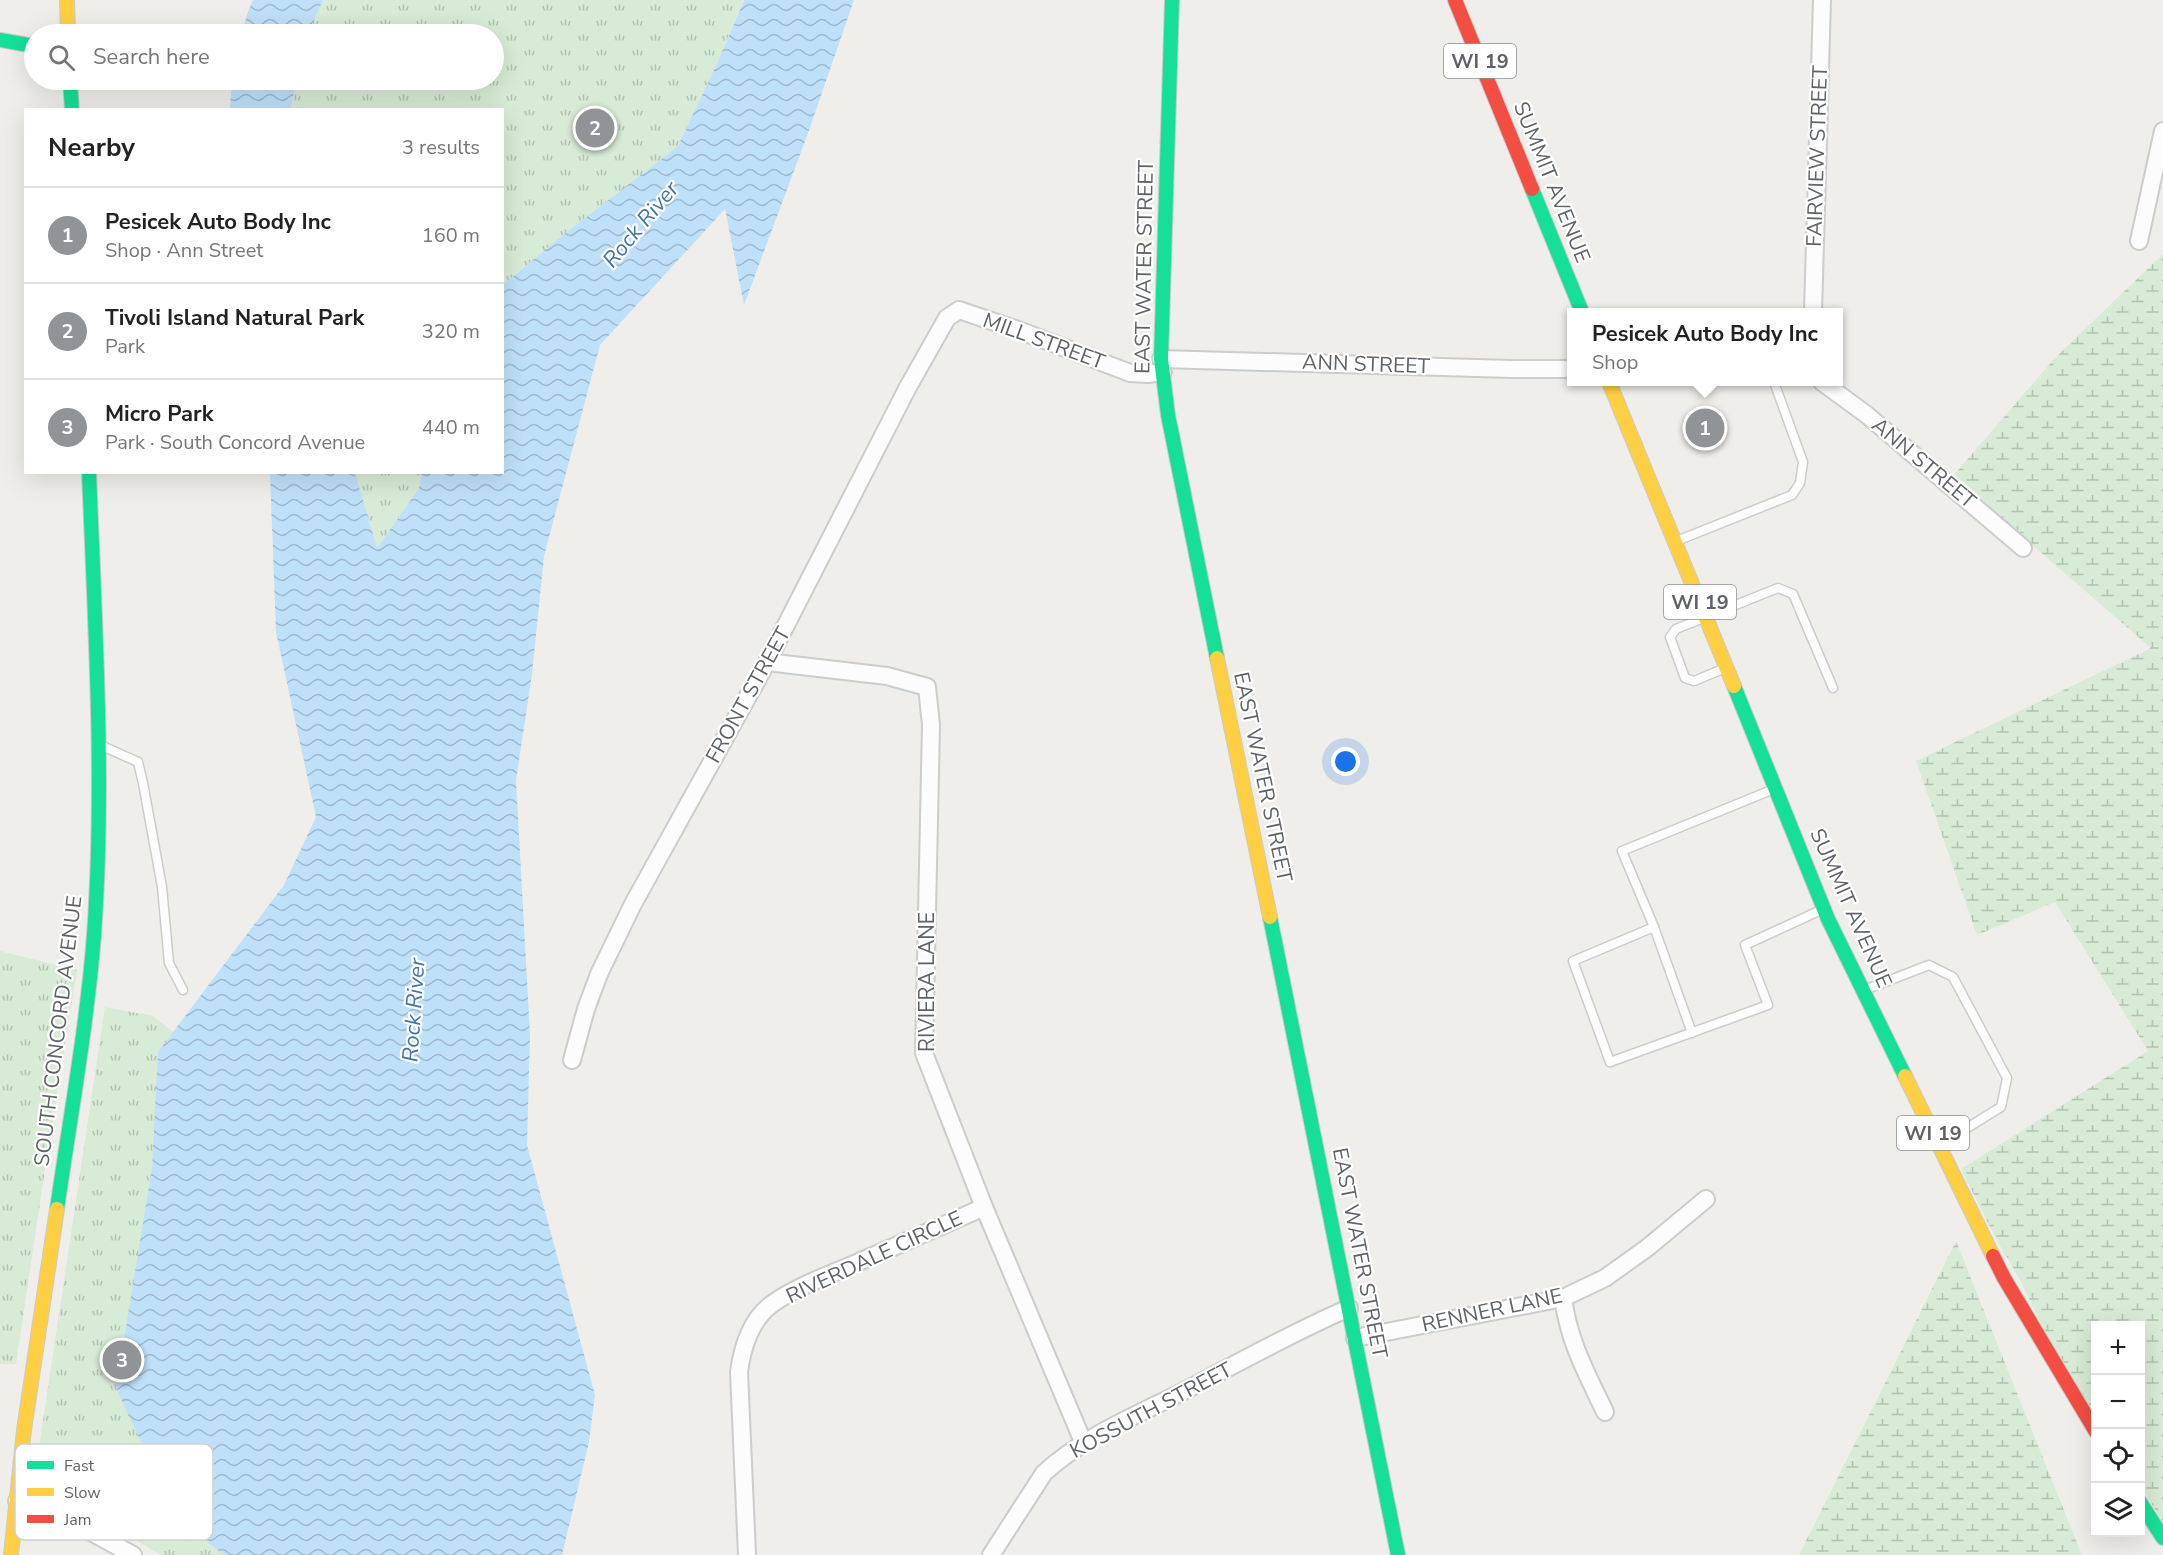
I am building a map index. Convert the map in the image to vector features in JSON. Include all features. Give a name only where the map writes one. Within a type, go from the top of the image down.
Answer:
[{"type":"street","points":[[67,0],[68,24]]},
{"type":"street","name":"EAST WATER STREET","points":[[1172,0],[1162,366],[1168,415],[1398,1555]]},
{"type":"street","name":"SUMMIT AVENUE","points":[[1455,0],[1580,308]]},
{"type":"street","name":"FAIRVIEW STREET","points":[[1813,308],[1822,0]]},
{"type":"street","points":[[0,40],[24,44]]},
{"type":"street","points":[[71,90],[72,108]]},
{"type":"street","points":[[2139,241],[2163,131]]},
{"type":"street","name":"MILL STREET","points":[[937,336],[947,318],[959,310],[1130,373],[1148,374],[1162,366]]},
{"type":"street","name":"FRONT STREET","points":[[572,1060],[586,1009],[599,974],[633,904],[767,662],[908,387],[937,336]]},
{"type":"street","name":"ANN STREET","points":[[1162,366],[1567,369]]},
{"type":"street","name":"SUMMIT AVENUE","points":[[1611,386],[1824,909],[2004,1278],[2094,1429]]},
{"type":"street","name":"ANN STREET","points":[[1829,386],[1868,415],[2023,548]]},
{"type":"street","name":"SOUTH CONCORD AVENUE","points":[[22,1444],[88,1000],[94,942],[98,882],[100,744],[89,474]]},
{"type":"street","name":"RIVIERA LANE","points":[[767,662],[887,676],[927,687],[931,725],[924,1053],[984,1207],[1083,1444]]},
{"type":"street","name":"RENNER LANE","points":[[1356,1338],[1563,1298],[1605,1278],[1647,1248],[1706,1199]]},
{"type":"street","name":"RIVERDALE CIRCLE","points":[[747,1555],[739,1372],[741,1355],[760,1317],[771,1304],[816,1280],[984,1207]]},
{"type":"street","points":[[1563,1298],[1566,1324],[1605,1412]]},
{"type":"street","name":"KOSSUTH STREET","points":[[991,1555],[1044,1473],[1055,1463],[1083,1444],[1303,1328],[1349,1308]]},
{"type":"street","name":"SOUTH CONCORD AVENUE","points":[[10,1555],[15,1510]]},
{"type":"street","points":[[2145,1510],[2163,1538]]},
{"type":"street","points":[[106,1540],[133,1555]]},
{"type":"lane","points":[[1676,541],[1792,495],[1800,483],[1803,462],[1776,386]]},
{"type":"lane","points":[[1726,667],[1694,681],[1685,678],[1671,637],[1676,629],[1778,588],[1793,594],[1833,687]]},
{"type":"lane","points":[[100,744],[138,762],[162,887],[169,963],[183,990]]},
{"type":"lane","points":[[1692,1033],[1654,927],[1622,851],[1776,788]]},
{"type":"lane","points":[[1654,927],[1573,962],[1610,1062],[1768,1005],[1745,945],[1824,909]]},
{"type":"lane","points":[[1864,991],[1929,965],[1953,977],[2007,1078],[2001,1107],[1939,1146]]},
{"type":"green space","points":[[323,0],[743,0],[719,59],[678,146],[559,238],[504,284],[504,108],[291,108],[294,90],[504,90],[504,24],[312,24]]},
{"type":"green space","points":[[2163,254],[2163,1523],[2145,1493],[2145,1321],[2091,1321],[2091,1407],[2043,1328],[1961,1169],[2148,1051],[2055,902],[1977,935],[1916,761],[2151,648],[1953,476],[2054,359]]},
{"type":"green space","points":[[355,474],[422,474],[419,488],[376,549]]},
{"type":"green space","points":[[0,951],[77,970],[16,1364],[0,1364]]},
{"type":"green space","points":[[105,1007],[153,1016],[192,1047],[271,1555],[161,1555],[135,1540],[213,1540],[213,1444],[40,1444]]},
{"type":"green space","points":[[1956,1241],[2082,1555],[1799,1555]]},
{"type":"water","points":[[253,0],[323,0],[312,24],[244,24]]},
{"type":"water","name":"Rock River","points":[[744,0],[854,0],[808,133],[744,305],[725,209],[600,345],[544,556],[532,674],[516,780],[530,1035],[527,1145],[595,1395],[589,1442],[562,1555],[224,1555],[205,1540],[213,1540],[213,1444],[142,1444],[116,1388],[152,1168],[158,1052],[284,885],[316,817],[276,632],[270,474],[355,474],[377,548],[419,488],[422,474],[504,474],[504,284],[559,238],[678,146]]},
{"type":"water","points":[[231,90],[294,90],[291,108],[230,108]]},
{"type":"traffic: fast","points":[[1172,0],[1161,359],[1168,415],[1217,658]]},
{"type":"traffic: fast","points":[[0,40],[24,44]]},
{"type":"traffic: fast","points":[[71,90],[72,108]]},
{"type":"traffic: fast","points":[[1532,189],[1580,308]]},
{"type":"traffic: fast","points":[[57,1209],[87,1003],[97,877],[98,704],[89,474]]},
{"type":"traffic: fast","points":[[1734,686],[1828,919],[1905,1076]]},
{"type":"traffic: fast","points":[[1270,917],[1398,1555]]},
{"type":"traffic: fast","points":[[2145,1510],[2163,1538]]},
{"type":"traffic: slow","points":[[67,0],[68,24]]},
{"type":"traffic: slow","points":[[1611,386],[1734,686]]},
{"type":"traffic: slow","points":[[1217,658],[1270,917]]},
{"type":"traffic: slow","points":[[1905,1076],[1993,1256]]},
{"type":"traffic: slow","points":[[23,1444],[57,1209]]},
{"type":"traffic: slow","points":[[11,1555],[15,1517]]},
{"type":"traffic: jam","points":[[1455,0],[1532,189]]},
{"type":"traffic: jam","points":[[1993,1256],[2094,1429]]},
{"type":"place","name":"Tivoli Island Natural Park","points":[[595,128]]},
{"type":"place","name":"Pesicek Auto Body Inc","points":[[1705,428]]},
{"type":"place","name":"Micro Park","points":[[122,1360]]}]
